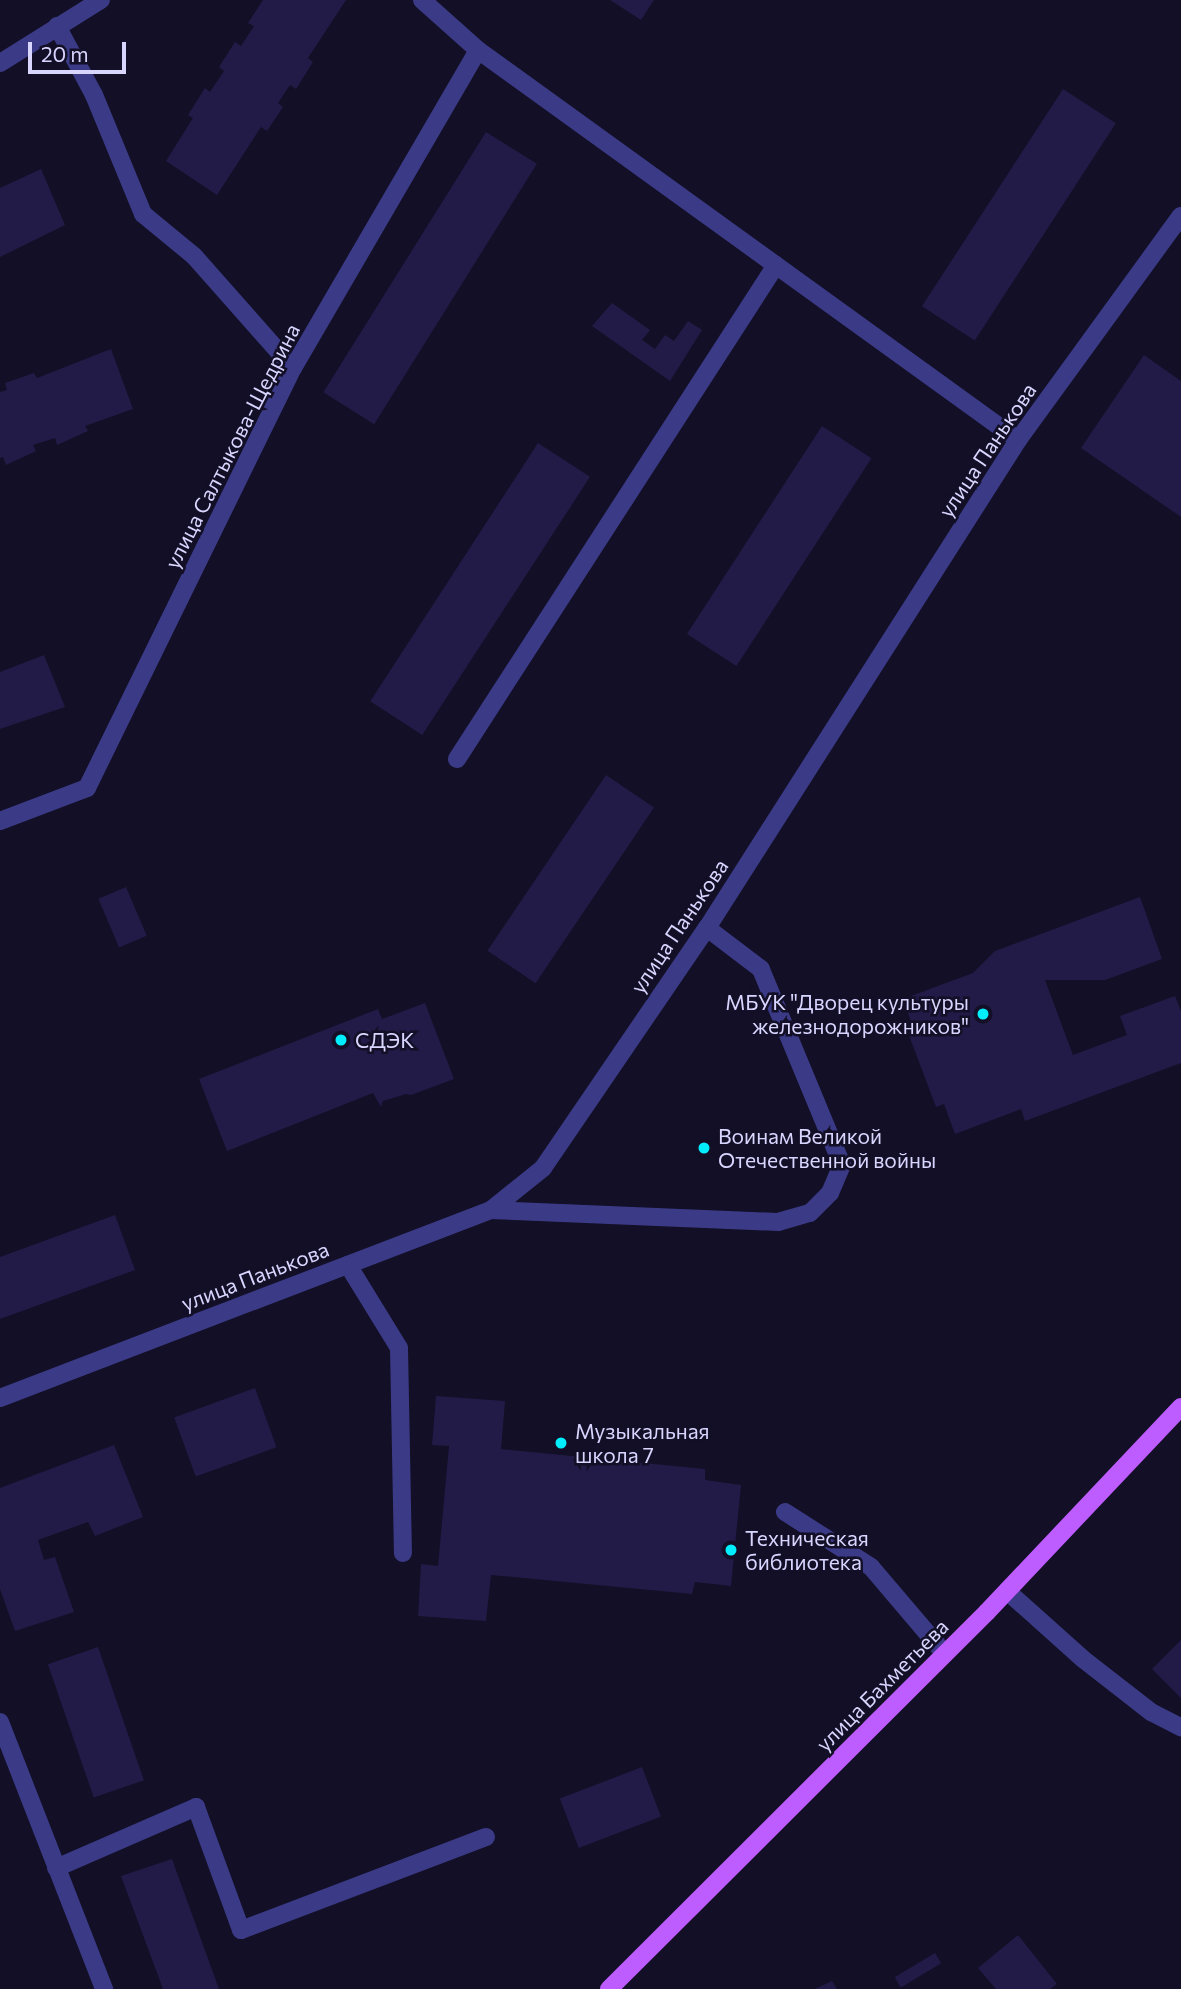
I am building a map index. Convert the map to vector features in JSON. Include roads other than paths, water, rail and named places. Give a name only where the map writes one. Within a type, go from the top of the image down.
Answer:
[{"type":"main road","name":"улица Бахметьева","points":[[609,1989],[946,1654],[1181,1407]]},
{"type":"street","points":[[0,62],[101,0]]},
{"type":"street","points":[[422,0],[478,50],[1018,440]]},
{"type":"street","points":[[57,26],[94,95],[143,214],[194,256],[293,368]]},
{"type":"street","name":"улица Салтыкова-Щедрина","points":[[0,821],[87,788],[293,368],[478,50]]},
{"type":"street","name":"улица Панькова","points":[[0,1398],[491,1210],[543,1168],[707,929],[1018,440],[1181,216]]},
{"type":"street","points":[[457,759],[776,265]]},
{"type":"street","points":[[491,1210],[778,1222],[810,1213],[830,1193],[842,1165],[761,969],[707,929]]},
{"type":"street","points":[[348,1265],[399,1348],[403,1553]]},
{"type":"street","points":[[785,1512],[871,1567],[946,1654]]},
{"type":"street","points":[[1007,1591],[1112,1682],[1151,1712],[1181,1727]]},
{"type":"street","points":[[0,1722],[104,1989]]},
{"type":"street","points":[[56,1868],[196,1807],[241,1930],[486,1837]]},
{"type":"place","name":"МБУК \"Дворец культуры железнодорожников\"","points":[[983,1014]]},
{"type":"place","name":"СДЭК","points":[[341,1040]]},
{"type":"place","name":"Воинам Великой Отечественной войны","points":[[704,1148]]},
{"type":"place","name":"Музыкальная школа 7","points":[[561,1443]]},
{"type":"place","name":"Техническая библиотека","points":[[731,1550]]}]
